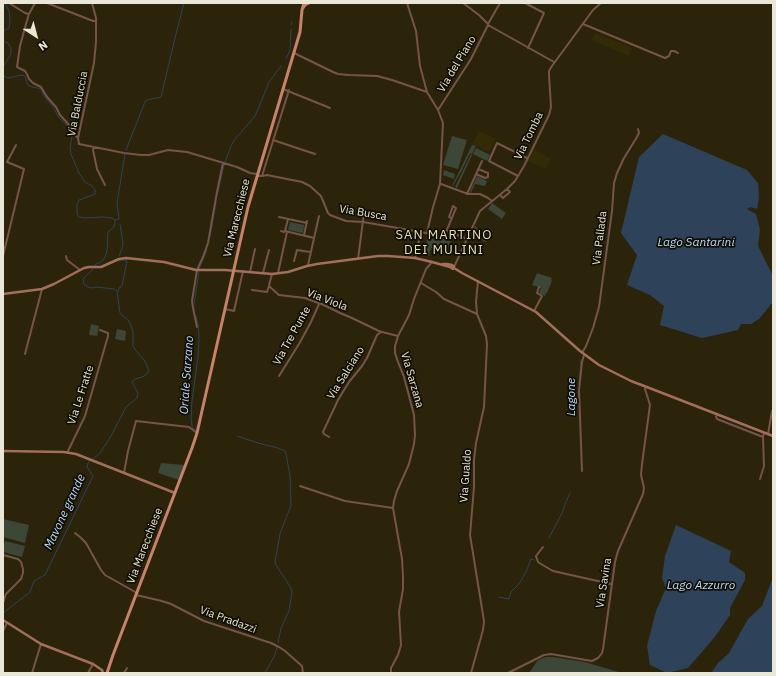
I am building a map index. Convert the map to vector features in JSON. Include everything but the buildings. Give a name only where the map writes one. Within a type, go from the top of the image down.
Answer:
[{"type":"main road","name":"Via Marecchiese","points":[[105,673],[197,433],[248,207],[300,32],[304,3]]},
{"type":"main road","points":[[302,10],[305,5],[309,3]]},
{"type":"main road","points":[[3,294],[42,288],[54,284],[80,270],[89,267],[101,267],[119,259],[126,258],[164,262],[197,270],[225,270],[272,274],[288,272],[308,266],[358,259],[388,256],[415,258],[440,264],[447,264],[534,311],[583,354],[599,365],[637,383],[773,436]]},
{"type":"main road","points":[[235,263],[242,271]]},
{"type":"main road","points":[[3,451],[76,454],[175,493]]},
{"type":"main road","points":[[3,620],[41,644],[93,664],[105,673]]},
{"type":"street","points":[[9,3],[29,14]]},
{"type":"street","points":[[35,3],[29,14],[20,46],[17,67],[25,71],[29,79],[41,87],[78,138]]},
{"type":"street","points":[[47,3],[92,21],[96,21]]},
{"type":"street","name":"Via Balduccia","points":[[92,3],[96,18],[94,64],[78,144],[141,155],[168,150],[187,152],[237,167],[257,175]]},
{"type":"street","points":[[407,3],[416,31],[420,66],[427,92],[438,110],[444,130],[440,184],[427,233]]},
{"type":"street","points":[[463,3],[479,15],[488,25],[554,62]]},
{"type":"street","name":"Via del Piano","points":[[438,110],[471,59],[500,3]]},
{"type":"street","points":[[525,3],[544,12],[528,48]]},
{"type":"street","name":"Via Tomba","points":[[453,267],[458,261],[480,211],[507,189],[518,176],[550,112],[551,101],[549,71],[554,62],[593,10],[602,3]]},
{"type":"street","points":[[583,24],[665,58],[669,56],[671,51],[678,53]]},
{"type":"street","points":[[294,53],[338,74],[349,76],[377,76],[427,92]]},
{"type":"street","points":[[283,89],[289,90],[330,108]]},
{"type":"street","points":[[262,176],[289,90]]},
{"type":"street","name":"Via Pallada","points":[[582,471],[579,390],[583,354],[599,307],[616,173],[637,138],[639,133],[638,129]]},
{"type":"street","points":[[273,140],[315,154]]},
{"type":"street","points":[[518,176],[489,161],[497,143],[527,158]]},
{"type":"street","points":[[3,256],[24,169],[7,162],[16,145]]},
{"type":"street","points":[[94,147],[97,169],[104,185]]},
{"type":"street","points":[[467,194],[482,161]]},
{"type":"street","points":[[197,327],[192,301],[197,270],[208,243],[223,163]]},
{"type":"street","points":[[476,174],[485,178],[488,177],[488,173],[478,169]]},
{"type":"street","name":"Via Busca","points":[[257,175],[267,175],[296,180],[310,186],[321,196],[326,210],[330,215],[346,221],[364,222],[444,237],[447,230]]},
{"type":"street","points":[[440,184],[467,194],[480,194],[492,201]]},
{"type":"street","points":[[500,194],[502,198],[509,193],[507,189]]},
{"type":"street","points":[[452,218],[449,216],[453,206],[456,208],[452,218],[447,230],[467,239]]},
{"type":"street","points":[[358,259],[364,213]]},
{"type":"street","points":[[308,266],[319,216]]},
{"type":"street","points":[[279,217],[307,222],[304,236]]},
{"type":"street","points":[[278,273],[288,219]]},
{"type":"street","points":[[281,231],[314,238]]},
{"type":"street","points":[[415,258],[421,232]]},
{"type":"street","points":[[250,272],[255,249]]},
{"type":"street","points":[[263,273],[269,250]]},
{"type":"street","points":[[294,261],[297,250],[310,252]]},
{"type":"street","points":[[66,256],[67,260],[80,270]]},
{"type":"street","name":"Via Sarzana","points":[[391,673],[391,668],[398,655],[401,644],[399,612],[403,576],[402,559],[393,508],[397,491],[410,459],[415,435],[414,415],[404,377],[395,353],[395,346],[398,336],[409,315],[414,298],[426,269],[432,262]]},
{"type":"street","points":[[225,309],[234,311],[242,271]]},
{"type":"street","points":[[252,290],[266,292],[272,274]]},
{"type":"street","name":"Via Gualdo","points":[[472,673],[484,621],[470,534],[476,443],[484,407],[486,344],[486,336],[477,314],[476,302],[478,281]]},
{"type":"street","points":[[421,283],[444,299],[477,314]]},
{"type":"street","name":"Via Viola","points":[[269,285],[272,290],[279,295],[305,298],[324,305],[381,332]]},
{"type":"street","points":[[534,311],[542,296],[536,293],[539,287]]},
{"type":"street","points":[[25,354],[42,288]]},
{"type":"street","name":"Via Tre Punte","points":[[280,376],[311,322],[319,304]]},
{"type":"street","name":"Via Le Fratte","points":[[68,453],[86,416],[108,336],[108,333],[100,330]]},
{"type":"street","points":[[381,332],[398,336]]},
{"type":"street","name":"Via Salciano","points":[[329,436],[323,432],[338,400],[348,382],[362,366],[375,338],[381,332]]},
{"type":"street","points":[[637,383],[647,395]]},
{"type":"street","name":"Via Savina","points":[[508,673],[544,655],[551,654],[592,661],[598,658],[603,649],[615,562],[618,551],[643,494],[644,488],[641,475],[650,405],[647,395],[647,387]]},
{"type":"street","points":[[768,434],[772,411]]},
{"type":"street","points":[[717,415],[716,417],[718,419],[763,437]]},
{"type":"street","points":[[124,473],[128,450],[136,421],[189,427],[197,433]]},
{"type":"street","points":[[760,479],[764,466],[764,433]]},
{"type":"street","points":[[300,486],[345,501],[393,508]]},
{"type":"street","name":"Via Pradazzi","points":[[75,533],[86,543],[105,575],[136,594],[166,602],[204,621],[271,643],[286,651],[302,666],[303,673]]},
{"type":"street","points":[[543,547],[536,556],[538,562],[553,571],[611,584]]},
{"type":"street","points":[[3,555],[18,559],[21,562],[23,569],[20,579],[6,594],[3,604]]},
{"type":"street","points":[[3,631],[7,623]]},
{"type":"street","points":[[32,673],[41,644]]},
{"type":"street","points":[[88,673],[93,664]]},
{"type":"street","points":[[124,673],[127,668]]},
{"type":"shaded area","points":[[595,33],[632,48],[629,56],[592,40]]},
{"type":"shaded area","points":[[479,131],[496,139],[489,152],[472,144]]},
{"type":"shaded area","points":[[534,149],[551,159],[545,169],[528,161]]},
{"type":"green space","points":[[452,136],[467,140],[458,169],[443,165]]},
{"type":"green space","points":[[472,145],[476,146],[472,154],[471,153],[469,155],[452,186]]},
{"type":"green space","points":[[476,148],[490,155],[487,161],[473,154]]},
{"type":"green space","points":[[471,154],[472,155],[457,188],[455,187]]},
{"type":"green space","points":[[444,170],[455,174],[454,179],[443,175]]},
{"type":"green space","points":[[477,176],[487,181],[485,186],[475,184],[470,193],[471,189]]},
{"type":"green space","points":[[492,203],[506,213],[502,219],[488,209]]},
{"type":"green space","points":[[290,222],[304,225],[303,233],[288,230]]},
{"type":"green space","points":[[475,226],[482,231],[483,233],[480,237],[487,241],[486,242],[471,236]]},
{"type":"green space","points":[[428,235],[451,241],[445,254],[439,250],[431,248],[429,256],[424,254]]},
{"type":"green space","points":[[537,273],[552,278],[545,296],[539,293],[541,288],[532,285]]},
{"type":"green space","points":[[91,324],[99,326],[97,336],[89,335]]},
{"type":"green space","points":[[117,329],[126,331],[125,341],[115,339]]},
{"type":"green space","points":[[161,463],[184,465],[179,480],[158,473]]},
{"type":"green space","points":[[3,519],[29,525],[25,543],[3,537]]},
{"type":"green space","points":[[5,541],[25,546],[22,557],[3,552]]},
{"type":"green space","points":[[546,657],[585,662],[622,673],[529,673],[538,660]]},
{"type":"water","name":"Lago Santarini","points":[[663,134],[747,170],[758,183],[759,198],[757,209],[750,207],[747,209],[756,214],[760,230],[758,246],[773,276],[773,302],[759,319],[751,324],[741,324],[738,330],[702,338],[660,325],[664,306],[650,295],[627,285],[637,255],[621,233],[639,157]]},
{"type":"water","name":"Lago Azzurro","points":[[676,525],[731,551],[729,562],[745,573],[745,580],[730,608],[730,615],[714,638],[688,668],[667,673],[650,665],[647,646],[656,611],[666,588],[662,578],[665,556]]},
{"type":"water","points":[[773,577],[773,673],[711,673],[718,663],[729,653],[748,619],[762,606]]},
{"type":"waterway","name":"Mavone grande","points":[[3,32],[9,28],[10,21],[9,11],[5,3]]},
{"type":"waterway","points":[[126,150],[145,102],[147,100],[161,97],[184,3]]},
{"type":"waterway","name":"Oriale Sarzano","points":[[291,25],[292,21]]},
{"type":"waterway","name":"Oriale Sarzano","points":[[286,59],[290,50],[291,29]]},
{"type":"waterway","name":"Mavone grande","points":[[3,41],[8,43],[11,48],[11,54],[3,67]]},
{"type":"waterway","name":"Oriale Sarzano","points":[[225,162],[235,139],[255,116],[269,82],[281,66]]},
{"type":"waterway","name":"Mavone grande","points":[[3,71],[3,76],[8,78],[22,75],[25,76],[29,86],[41,89],[59,118],[69,127],[72,137],[70,147],[71,154],[79,173],[85,182],[92,186],[95,190],[95,194],[79,200],[77,204],[77,214],[79,217],[104,217],[115,220],[114,227],[108,232],[107,251],[105,257],[95,266]]},
{"type":"waterway","points":[[115,220],[119,219],[117,203],[125,154]]},
{"type":"waterway","name":"Oriale Sarzano","points":[[217,196],[224,165]]},
{"type":"waterway","name":"Oriale Sarzano","points":[[210,237],[216,203]]},
{"type":"waterway","name":"Mavone grande","points":[[119,256],[123,243],[120,224]]},
{"type":"waterway","name":"Oriale Sarzano","points":[[199,269],[207,250]]},
{"type":"waterway","name":"Mavone grande","points":[[118,292],[119,288],[122,286],[127,261],[119,261]]},
{"type":"waterway","name":"Mavone grande","points":[[93,269],[83,279],[84,284],[92,288],[114,289],[117,291],[120,313],[129,321],[133,331],[133,346],[145,361],[149,371],[146,375],[135,379],[132,382],[138,393],[137,398],[126,407],[111,436],[100,453],[93,459]]},
{"type":"waterway","name":"Oriale Sarzano","points":[[194,311],[199,272]]},
{"type":"waterway","name":"Oriale Sarzano","points":[[196,316],[199,336],[198,357],[191,417],[192,428],[196,430]]},
{"type":"waterway","name":"Lagone","points":[[579,383],[581,360]]},
{"type":"waterway","name":"Oriale Sarzano","points":[[237,436],[278,448],[286,453],[290,476],[291,506],[280,534],[275,562],[292,592],[289,611],[281,628],[278,643]]},
{"type":"waterway","name":"Mavone grande","points":[[3,613],[30,592],[34,581],[45,575],[93,476],[87,467],[90,461]]},
{"type":"waterway","name":"Lagone","points":[[549,538],[563,511],[570,493]]},
{"type":"waterway","name":"Lagone","points":[[499,597],[509,599],[511,592],[519,584],[526,572],[531,559],[534,560]]},
{"type":"waterway","name":"Oriale Sarzano","points":[[265,673],[275,655],[277,647]]},
{"type":"district","name":"SAN MARTINO DEI MULINI","points":[[444,242]]}]
